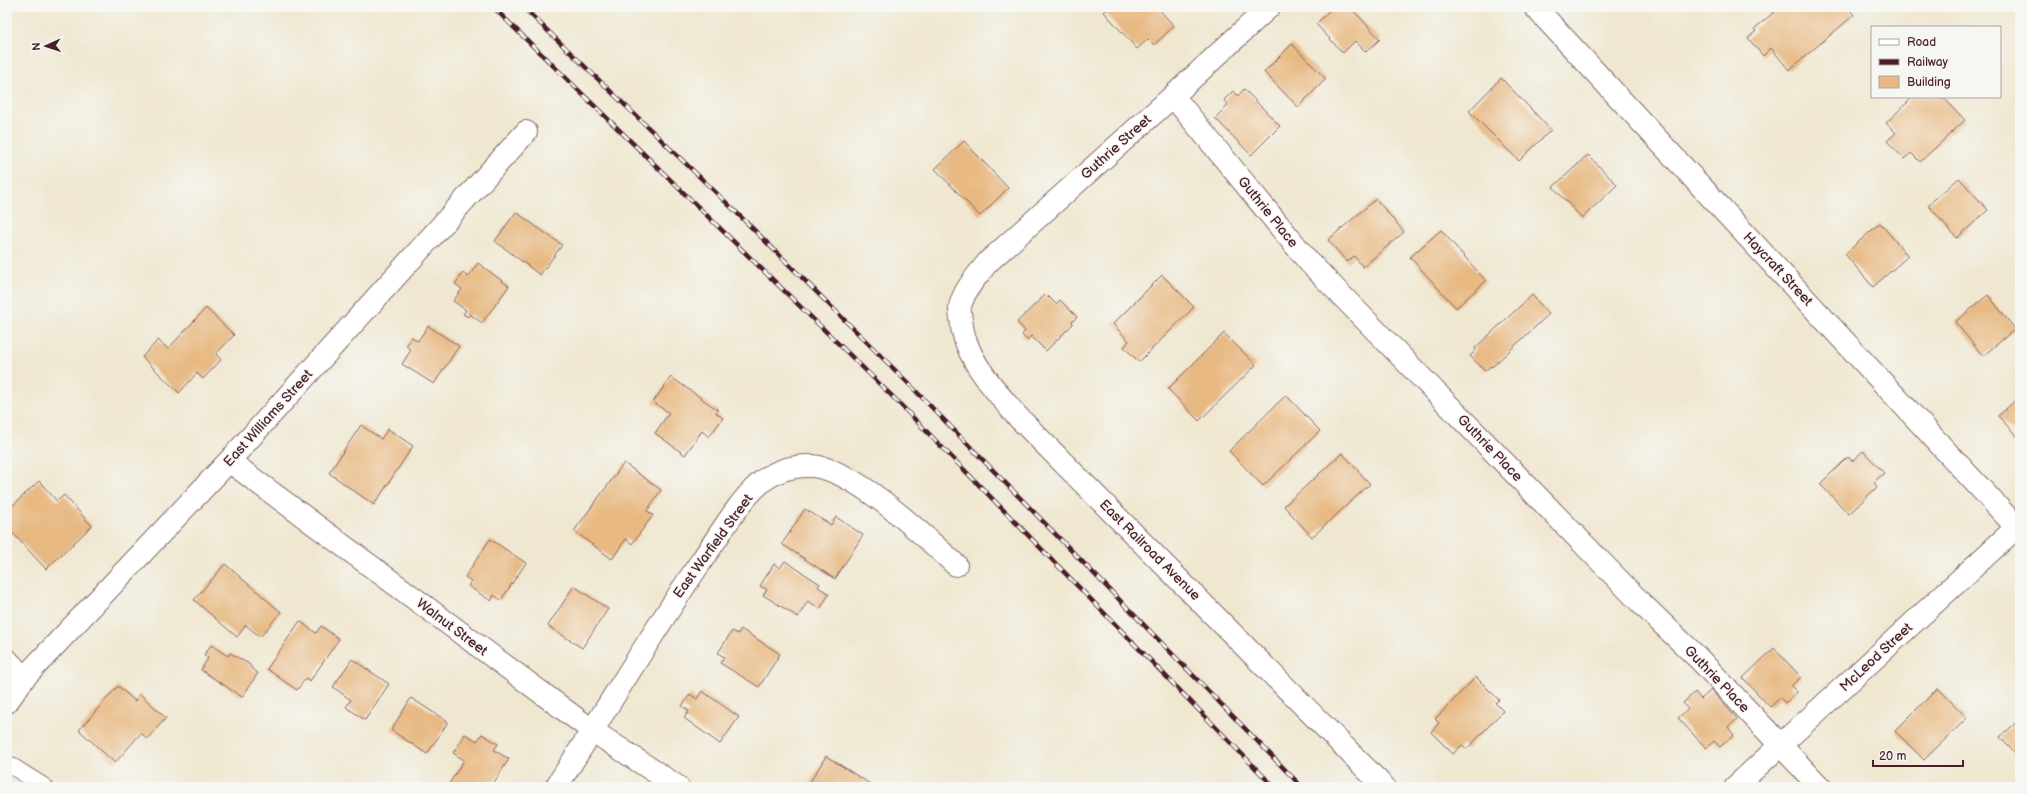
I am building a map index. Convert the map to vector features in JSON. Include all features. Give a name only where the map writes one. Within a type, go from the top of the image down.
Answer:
[{"type":"street","name":"Guthrie Street","points":[[966,290],[988,262],[1173,96],[1269,7]]},
{"type":"street","name":"Haycraft Street","points":[[1535,7],[2018,529]]},
{"type":"street","name":"Guthrie Place","points":[[1173,96],[1309,262],[1781,744],[1820,787]]},
{"type":"street","name":"East Williams Street","points":[[7,702],[24,678],[229,461],[526,132]]},
{"type":"street","name":"East Railroad Avenue","points":[[966,290],[960,305],[961,329],[966,345],[984,376],[1015,414],[1384,787]]},
{"type":"street","name":"Walnut Street","points":[[229,461],[593,731],[678,787]]},
{"type":"street","name":"East Warfield Street","points":[[556,787],[593,731],[657,625],[713,545],[758,485],[774,473],[796,466],[815,466],[847,477],[887,506],[956,565]]},
{"type":"street","name":"McLeod Street","points":[[1735,787],[2018,529]]},
{"type":"street","points":[[7,660],[24,678]]},
{"type":"lane","points":[[7,763],[45,787]]},
{"type":"building","points":[[1109,7],[1157,7],[1174,26],[1154,45],[1148,39],[1137,49],[1104,12]]},
{"type":"building","points":[[1333,7],[1350,7],[1380,39],[1366,52],[1355,41],[1343,53],[1316,24]]},
{"type":"building","points":[[1780,7],[1847,7],[1854,15],[1789,70],[1771,48],[1763,56],[1748,38],[1756,31],[1754,29]]},
{"type":"building","points":[[1292,44],[1326,79],[1298,107],[1264,72]]},
{"type":"building","points":[[1501,78],[1551,130],[1519,161],[1469,111]]},
{"type":"building","points":[[1244,89],[1280,126],[1251,155],[1215,118],[1228,105],[1224,100],[1233,91],[1238,96]]},
{"type":"building","points":[[1912,98],[1944,98],[1965,120],[1920,162],[1911,153],[1904,159],[1887,141],[1896,133],[1886,123]]},
{"type":"building","points":[[964,141],[1008,188],[980,216],[935,169]]},
{"type":"building","points":[[1588,155],[1617,185],[1582,218],[1553,187]]},
{"type":"building","points":[[1959,178],[1988,210],[1957,238],[1928,205]]},
{"type":"building","points":[[1376,199],[1404,232],[1363,267],[1354,256],[1347,262],[1328,240]]},
{"type":"building","points":[[516,212],[562,245],[540,275],[495,241]]},
{"type":"building","points":[[1880,223],[1908,256],[1873,287],[1845,254]]},
{"type":"building","points":[[1441,230],[1486,281],[1456,308],[1410,257]]},
{"type":"building","points":[[478,263],[509,286],[482,323],[470,314],[468,317],[463,314],[466,310],[453,301],[462,289],[455,284],[463,273],[468,277]]},
{"type":"building","points":[[1162,275],[1194,307],[1139,362],[1124,347],[1129,341],[1113,324]]},
{"type":"building","points":[[1046,294],[1056,304],[1060,300],[1077,317],[1072,322],[1073,324],[1046,351],[1031,336],[1027,340],[1022,335],[1025,331],[1017,322]]},
{"type":"building","points":[[1532,295],[1549,314],[1492,367],[1491,366],[1485,371],[1470,356],[1476,350],[1475,348]]},
{"type":"building","points":[[1988,295],[2015,329],[1983,356],[1955,322]]},
{"type":"building","points":[[206,308],[234,335],[216,354],[221,360],[203,379],[197,373],[179,393],[142,357],[158,340],[168,349]]},
{"type":"building","points":[[428,326],[459,346],[434,384],[402,364],[411,350],[406,346],[412,337],[418,341]]},
{"type":"building","points":[[1224,333],[1256,365],[1199,421],[1168,389]]},
{"type":"building","points":[[671,377],[718,410],[716,413],[723,418],[709,437],[702,431],[685,455],[655,433],[669,413],[653,402]]},
{"type":"building","points":[[1286,395],[1320,431],[1263,486],[1229,451]]},
{"type":"building","points":[[2020,396],[2020,439],[1998,416]]},
{"type":"building","points":[[361,425],[381,439],[388,429],[413,446],[374,505],[329,473]]},
{"type":"building","points":[[1863,451],[1884,473],[1874,482],[1877,487],[1849,514],[1820,484],[1848,457],[1852,461]]},
{"type":"building","points":[[1342,453],[1370,484],[1312,537],[1284,506]]},
{"type":"building","points":[[624,463],[661,490],[647,511],[653,515],[632,544],[626,539],[612,559],[574,531]]},
{"type":"building","points":[[39,481],[57,501],[64,495],[92,526],[46,569],[7,527],[7,511]]},
{"type":"building","points":[[805,509],[831,525],[836,517],[863,535],[835,579],[782,544]]},
{"type":"building","points":[[490,539],[526,563],[501,600],[494,595],[491,601],[468,586],[471,581],[465,577]]},
{"type":"building","points":[[785,561],[820,584],[818,587],[829,594],[820,609],[808,601],[798,617],[763,595],[767,590],[760,586],[774,564],[780,568]]},
{"type":"building","points":[[225,564],[281,612],[260,637],[246,625],[237,637],[194,600]]},
{"type":"building","points":[[574,586],[608,609],[582,648],[548,626]]},
{"type":"building","points":[[300,621],[316,633],[321,626],[339,639],[310,681],[306,678],[297,690],[267,669]]},
{"type":"building","points":[[741,629],[780,654],[759,687],[720,663],[724,657],[718,653],[732,631],[738,634]]},
{"type":"building","points":[[211,645],[228,656],[230,653],[249,664],[252,669],[258,673],[242,697],[201,670],[208,658],[204,655]]},
{"type":"building","points":[[1774,648],[1801,677],[1791,686],[1797,692],[1785,703],[1780,698],[1770,707],[1743,678]]},
{"type":"building","points":[[352,659],[389,684],[365,720],[346,707],[351,700],[333,687]]},
{"type":"building","points":[[1476,677],[1499,700],[1495,703],[1503,711],[1467,749],[1462,745],[1453,754],[1431,732],[1439,723],[1435,719]]},
{"type":"building","points":[[118,686],[135,701],[140,694],[166,718],[147,739],[141,733],[115,763],[79,730]]},
{"type":"building","points":[[1938,688],[1967,718],[1924,760],[1895,731]]},
{"type":"building","points":[[1711,690],[1737,719],[1728,727],[1734,735],[1720,747],[1714,741],[1706,748],[1678,718],[1688,709],[1683,703],[1695,692],[1701,699]]},
{"type":"building","points":[[702,691],[739,717],[720,744],[684,718],[689,711],[682,706],[690,694],[697,699]]},
{"type":"building","points":[[411,698],[448,722],[427,754],[391,730]]},
{"type":"building","points":[[2020,719],[2020,759],[2000,737]]},
{"type":"building","points":[[465,734],[477,741],[482,734],[498,744],[494,750],[509,759],[491,787],[447,787],[464,760],[453,753]]},
{"type":"building","points":[[826,756],[875,787],[807,787]]},
{"type":"railway","points":[[493,7],[891,395],[1274,787]]},
{"type":"railway","points":[[523,7],[733,209],[908,383],[1302,787]]}]
